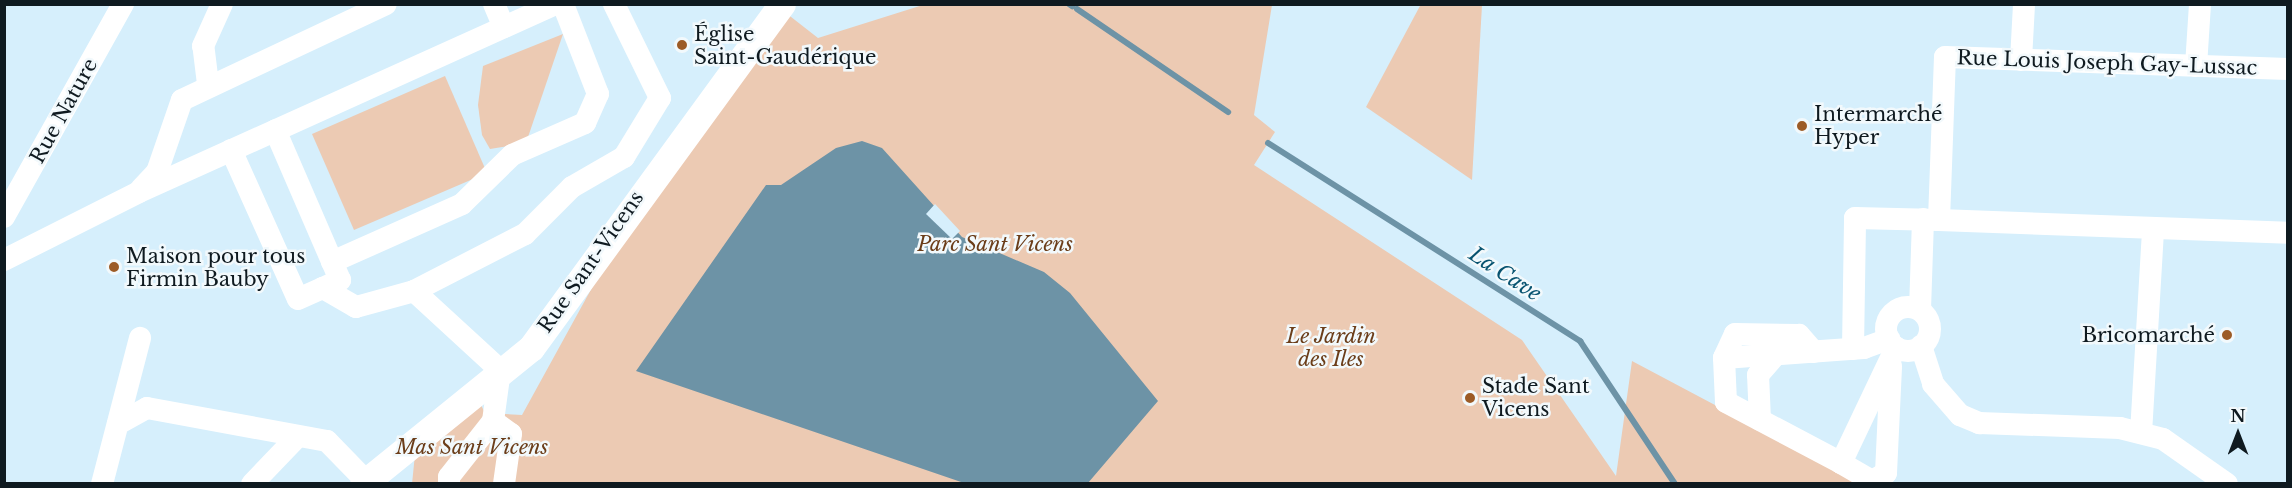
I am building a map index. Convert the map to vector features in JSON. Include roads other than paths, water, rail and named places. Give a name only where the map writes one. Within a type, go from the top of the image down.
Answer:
[{"type":"main road","name":"Rue Sant-Vicens","points":[[364,482],[500,370],[531,348],[782,4]]},
{"type":"street","name":"Rue Nature","points":[[4,217],[123,4]]},
{"type":"street","points":[[208,84],[203,46],[222,4]]},
{"type":"street","points":[[139,192],[157,172],[173,114],[182,100],[208,84],[386,4]]},
{"type":"street","points":[[494,4],[504,27]]},
{"type":"street","points":[[4,260],[139,192],[555,4]]},
{"type":"street","points":[[332,262],[462,204],[512,155],[585,123],[598,94],[563,4]]},
{"type":"street","points":[[322,288],[356,307],[414,291],[525,234],[572,187],[624,157],[656,112],[660,98],[614,4]]},
{"type":"street","points":[[2022,60],[2024,4]]},
{"type":"street","points":[[2196,66],[2200,4]]},
{"type":"street","name":"Rue Louis Joseph Gay-Lussac","points":[[1920,310],[1931,219],[1945,57],[2288,69]]},
{"type":"street","points":[[231,150],[298,299],[340,280],[275,130]]},
{"type":"street","points":[[1853,349],[1855,218],[2288,233]]},
{"type":"street","points":[[2141,433],[2153,228]]},
{"type":"street","points":[[414,291],[500,370],[493,421],[449,477],[449,483]]},
{"type":"street","points":[[1814,352],[1799,335],[1758,332],[1735,334],[1724,358],[1726,402],[1872,481],[1886,472],[1892,348],[1887,325],[1893,313],[1906,308],[1920,310],[1930,328],[1921,346],[1933,384],[1960,415],[1979,423],[2120,428],[2141,433],[2163,440],[2227,483]]},
{"type":"street","points":[[102,483],[140,338]]},
{"type":"street","points":[[1724,358],[1921,346]]},
{"type":"street","points":[[1841,463],[1892,348]]},
{"type":"street","points":[[1760,420],[1758,375],[1776,354]]},
{"type":"street","points":[[118,424],[147,408],[327,441],[364,482]]},
{"type":"street","points":[[493,421],[511,434],[504,483]]},
{"type":"street","points":[[252,483],[298,436]]},
{"type":"water","points":[[862,141],[882,148],[962,237],[1044,272],[1070,293],[1158,401],[1088,483],[964,483],[636,371],[766,185],[781,185],[836,148]]},
{"type":"waterway","name":"La Cave","points":[[1077,9],[1228,112]]},
{"type":"waterway","name":"La Cave","points":[[1268,143],[1580,341],[1675,484]]},
{"type":"place","name":"Église Saint-Gaudérique","points":[[682,45]]},
{"type":"place","name":"Intermarché Hyper","points":[[1802,126]]},
{"type":"place","name":"Maison pour tous Firmin Bauby","points":[[114,267]]},
{"type":"place","name":"Bricomarché","points":[[2227,335]]},
{"type":"place","name":"Stade Sant Vicens","points":[[1470,398]]},
{"type":"park label","name":"Parc Sant Vicens","points":[[995,244]]},
{"type":"park label","name":"Le Jardin des Iles","points":[[1331,348]]},
{"type":"park label","name":"Mas Sant Vicens","points":[[472,447]]}]
